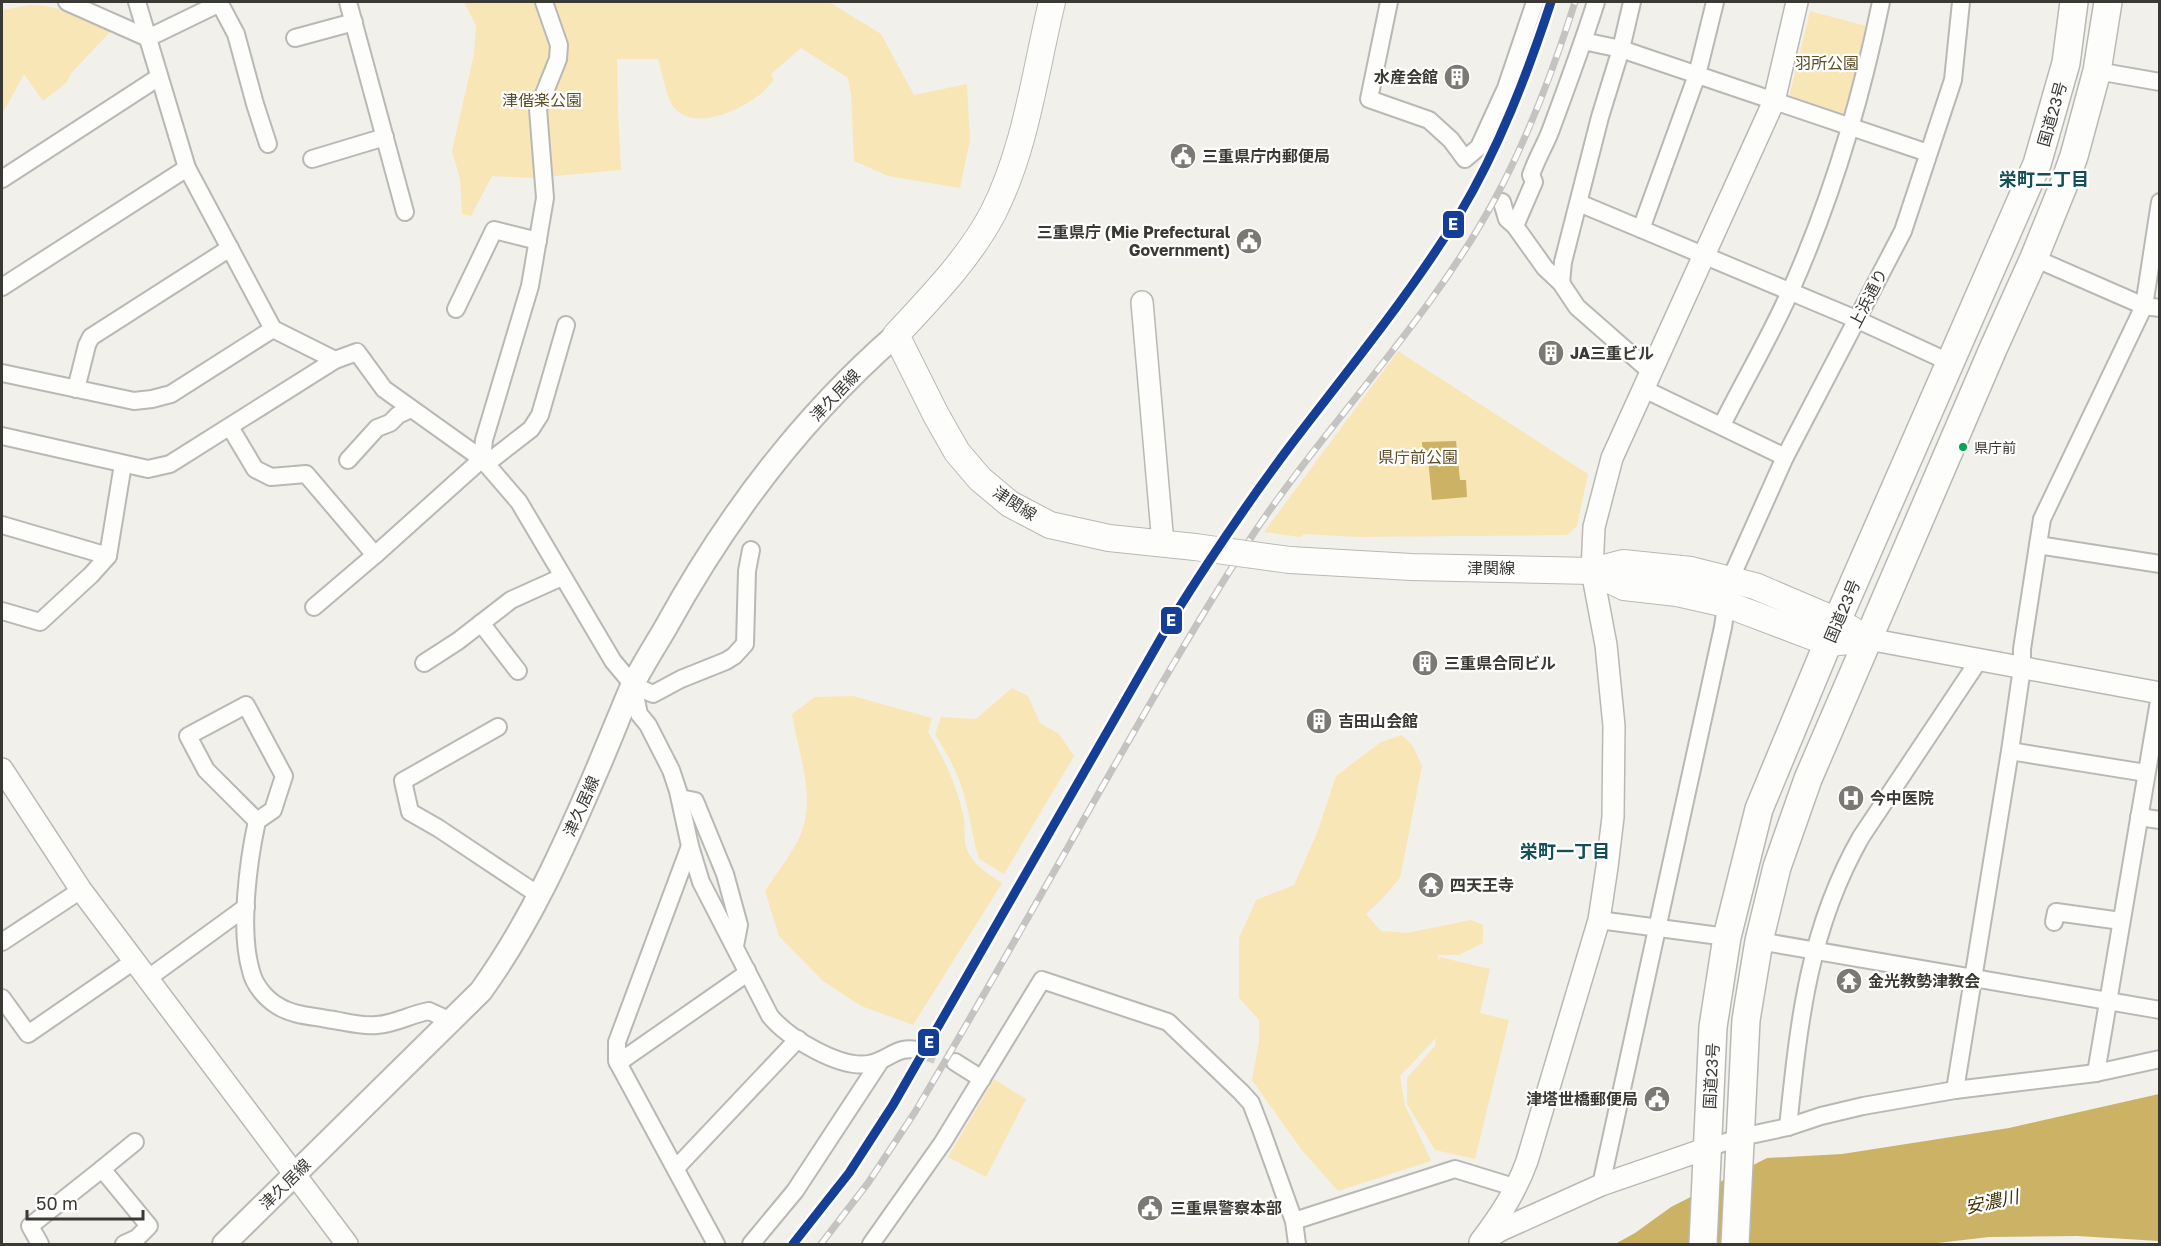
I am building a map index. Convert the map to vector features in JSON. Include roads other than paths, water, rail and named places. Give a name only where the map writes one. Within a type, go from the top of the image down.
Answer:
[{"type":"highway","name":"国道23号","points":[[1703,1245],[1713,1027],[1727,937],[1759,809],[1833,632],[2037,165],[2066,63],[2074,2]]},
{"type":"highway","name":"国道23号","points":[[1735,1245],[1746,1020],[1759,941],[1777,867],[1808,779],[2034,258],[2074,156],[2097,71],[2108,2]]},
{"type":"main road","points":[[896,335],[943,285],[972,248],[993,213],[1017,150],[1052,2]]},
{"type":"main road","name":"津関線","points":[[896,335],[957,452],[980,479],[1010,504],[1050,525],[1109,538],[1309,562],[1592,571],[1624,587],[1677,593],[1728,592],[1833,632],[1868,639]]},
{"type":"main road","name":"津久居線","points":[[224,1245],[481,991],[508,953],[540,896],[597,772],[633,685],[679,603],[744,502],[789,445],[868,360],[896,335]]},
{"type":"street","points":[[72,2],[148,38]]},
{"type":"street","points":[[137,2],[187,168],[273,328],[335,360]]},
{"type":"street","points":[[148,38],[219,2],[236,34],[268,144]]},
{"type":"street","points":[[348,2],[405,212]]},
{"type":"street","points":[[484,462],[484,440],[530,286],[545,198],[538,109],[558,59],[559,45],[544,2]]},
{"type":"street","points":[[1389,2],[1369,99],[1429,120],[1451,140],[1465,159],[1479,147],[1506,88],[1535,2]]},
{"type":"street","points":[[1515,226],[1534,182],[1531,175],[1533,168],[1549,135],[1596,2]]},
{"type":"street","points":[[1561,283],[1563,262],[1632,2]]},
{"type":"street","points":[[1641,229],[1697,75],[1715,2]]},
{"type":"street","points":[[1478,1244],[1497,1221],[1517,1188],[1599,920],[1612,818],[1614,726],[1606,645],[1592,571],[1594,527],[1607,473],[1774,101],[1797,2]]},
{"type":"street","points":[[1722,425],[1790,293],[1823,207],[1850,125],[1881,2]]},
{"type":"street","name":"上浜通り","points":[[1601,1185],[1723,627],[1728,592],[1785,457],[1903,231],[1953,80],[1961,2]]},
{"type":"street","points":[[295,38],[354,22]]},
{"type":"street","points":[[1583,42],[1621,49],[1928,153]]},
{"type":"street","points":[[2097,71],[2160,82]]},
{"type":"street","points":[[2,179],[159,77]]},
{"type":"street","points":[[312,159],[385,137]]},
{"type":"street","points":[[2,287],[187,168]]},
{"type":"street","points":[[1502,202],[1507,219],[1515,226],[1545,268],[1561,283],[1577,307],[1648,380],[1722,425],[1785,457]]},
{"type":"street","points":[[1955,1090],[2010,752],[2022,668],[2022,649],[2042,519],[2152,307],[2160,202]]},
{"type":"street","points":[[1579,203],[1858,320],[1951,363]]},
{"type":"street","points":[[456,309],[494,230],[538,241]]},
{"type":"street","points":[[76,389],[91,337],[230,248]]},
{"type":"street","points":[[2034,258],[2152,307]]},
{"type":"street","points":[[1142,302],[1163,544]]},
{"type":"street","points":[[314,607],[484,462],[531,429],[540,415],[566,325]]},
{"type":"street","points":[[2,373],[135,401],[152,399],[171,394],[273,328]]},
{"type":"street","points":[[2,436],[123,464],[148,469],[159,468],[170,464],[335,360],[357,352],[384,389],[484,462],[519,502],[613,662],[633,685],[653,694],[681,679],[726,662],[745,644],[747,571],[751,549]]},
{"type":"street","points":[[348,460],[377,428],[390,423],[411,409]]},
{"type":"street","points":[[230,427],[255,469],[271,477],[306,474],[375,555]]},
{"type":"street","points":[[2,611],[40,622],[108,556],[123,464]]},
{"type":"street","points":[[2,525],[108,556]]},
{"type":"street","points":[[2038,545],[2160,564]]},
{"type":"street","points":[[424,663],[511,600],[562,577]]},
{"type":"street","points":[[481,623],[518,671]]},
{"type":"street","points":[[1868,639],[2160,694],[2096,1073]]},
{"type":"street","points":[[1788,1127],[1798,1033],[1814,951],[1828,904],[1846,863],[1861,837],[1979,660]]},
{"type":"street","points":[[633,685],[639,714],[648,725],[671,770],[701,882],[770,1016],[798,1039],[834,1059],[849,1064],[868,1064],[901,1049],[921,1051]]},
{"type":"street","points":[[257,821],[206,770],[188,736],[246,705],[284,776],[273,810],[257,821],[249,857],[246,907],[247,949],[251,972],[257,986],[280,1008],[300,1015],[373,1026],[429,1011],[451,1022]]},
{"type":"street","points":[[498,727],[403,781],[410,812],[540,896]]},
{"type":"street","points":[[2010,752],[2146,773]]},
{"type":"street","points":[[3,774],[81,890],[347,1245]]},
{"type":"street","points":[[680,798],[695,801],[718,856],[739,925],[735,946]]},
{"type":"street","points":[[2139,817],[2160,820]]},
{"type":"street","points":[[690,846],[617,1042],[618,1064],[717,1245]]},
{"type":"street","points":[[2,942],[81,890]]},
{"type":"street","points":[[147,979],[246,907]]},
{"type":"street","points":[[2054,922],[2056,912],[2121,921]]},
{"type":"street","points":[[1599,920],[1727,937]]},
{"type":"street","points":[[1759,941],[2160,1010]]},
{"type":"street","points":[[2,998],[28,1034],[134,961]]},
{"type":"street","points":[[618,1064],[743,976],[747,970]]},
{"type":"street","points":[[879,1241],[943,1142],[1042,980],[1167,1022],[1251,1103],[1294,1221],[1297,1245]]},
{"type":"street","points":[[676,1168],[798,1039]]},
{"type":"street","points":[[1478,1244],[1501,1230],[1601,1185],[1821,1116],[1863,1106],[1955,1090],[2096,1073],[2160,1059]]},
{"type":"street","points":[[751,1245],[795,1191],[881,1060]]},
{"type":"street","points":[[955,1062],[982,1079]]},
{"type":"street","points":[[40,1245],[30,1226],[135,1142]]},
{"type":"street","points":[[102,1169],[148,1226],[137,1238],[124,1245]]},
{"type":"street","points":[[1294,1221],[1455,1169],[1517,1188]]},
{"type":"water","points":[[1456,441],[1460,480],[1466,480],[1467,497],[1432,500],[1428,459],[1423,459],[1422,442]]},
{"type":"water","name":"安濃川","points":[[2159,1094],[2159,1241],[2077,1236],[1989,1237],[1929,1244],[1615,1244],[1635,1233],[1671,1207],[1767,1158],[1842,1154],[2009,1128]]},
{"type":"tunnel","points":[[921,1051],[955,1062]]},
{"type":"railway","points":[[821,1244],[868,1183],[915,1112],[1174,663],[1254,533],[1315,449],[1412,326],[1471,240],[1509,172],[1531,124],[1575,2]]},
{"type":"place","name":"水産会館","points":[[1457,77]]},
{"type":"place","name":"三重県庁内郵便局","points":[[1183,156]]},
{"type":"place","name":"三重県庁 (Mie Prefectural Government)","points":[[1249,241]]},
{"type":"place","name":"JA三重ビル","points":[[1551,353]]},
{"type":"place","name":"県庁前","points":[[1963,447]]},
{"type":"place","name":"三重県合同ビル","points":[[1425,663]]},
{"type":"place","name":"吉田山会館","points":[[1319,721]]},
{"type":"place","name":"今中医院","points":[[1851,798]]},
{"type":"place","name":"四天王寺","points":[[1431,885]]},
{"type":"place","name":"金光教勢津教会","points":[[1849,981]]},
{"type":"place","name":"津塔世橋郵便局","points":[[1657,1099]]},
{"type":"place","name":"三重県警察本部","points":[[1150,1208]]},
{"type":"district","name":"栄町二丁目","points":[[2044,180]]},
{"type":"district","name":"栄町一丁目","points":[[1565,852]]},
{"type":"park label","name":"羽所公園","points":[[1827,63]]},
{"type":"park label","name":"津偕楽公園","points":[[542,100]]},
{"type":"park label","name":"県庁前公園","points":[[1418,457]]}]
